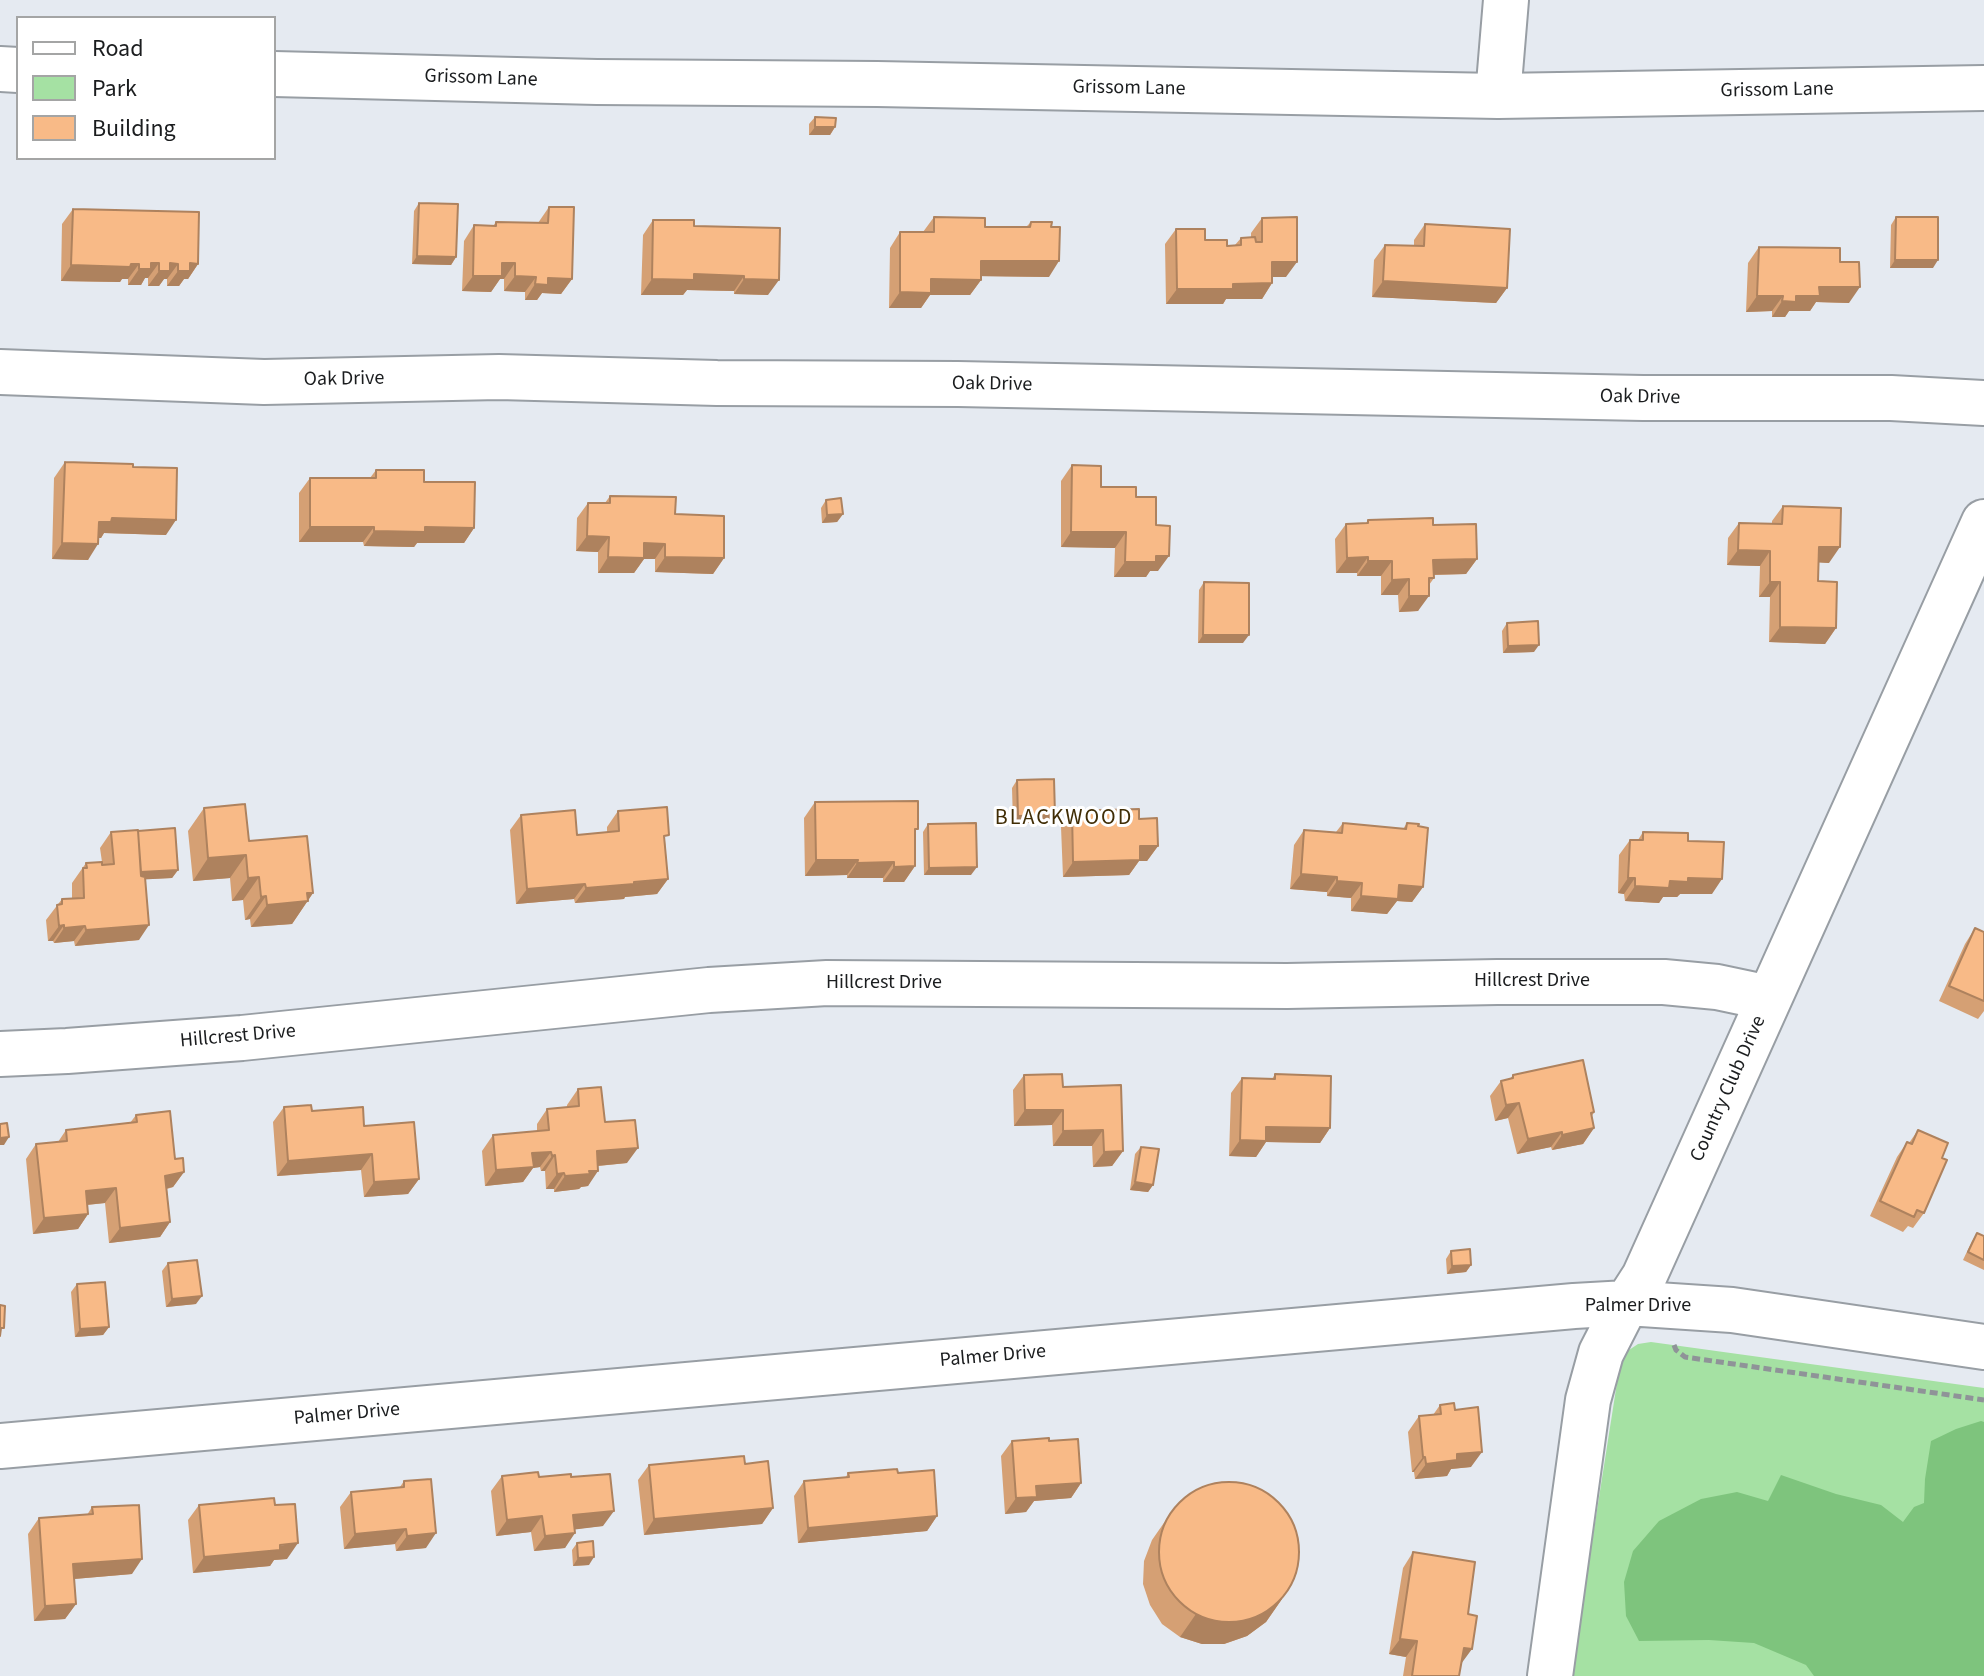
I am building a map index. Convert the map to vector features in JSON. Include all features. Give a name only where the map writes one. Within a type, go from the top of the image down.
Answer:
[{"type":"street","points":[[1498,96],[1506,0]]},
{"type":"street","name":"Grissom Lane","points":[[276,74],[1498,96],[1984,88]]},
{"type":"street","name":"Oak Drive","points":[[0,372],[264,382],[499,377],[1627,398],[1891,398],[1984,403]]},
{"type":"street","name":"Country Club Drive","points":[[1550,1676],[1592,1381],[1605,1343],[1644,1277],[1984,522]]},
{"type":"street","name":"Hillcrest Drive","points":[[0,1054],[227,1039],[709,990],[827,983],[1287,986],[1664,982],[1717,987],[1769,998]]},
{"type":"street","name":"Palmer Drive","points":[[0,1446],[1627,1303],[1732,1310],[1984,1347]]},
{"type":"path","points":[[1685,1357],[1984,1400]]},
{"type":"green space","points":[[1651,1342],[1984,1388],[1984,1676],[1571,1676],[1619,1370],[1623,1354],[1638,1344]]},
{"type":"green space","points":[[1984,1422],[1984,1676],[1814,1676],[1806,1665],[1754,1643],[1639,1641],[1626,1616],[1624,1582],[1633,1551],[1659,1521],[1701,1499],[1737,1492],[1768,1501],[1781,1475],[1881,1505],[1903,1522],[1914,1507],[1924,1503],[1931,1441]]},
{"type":"building","points":[[815,117],[836,118],[835,127],[815,127]]},
{"type":"building","points":[[419,203],[458,204],[456,257],[417,256]]},
{"type":"building","points":[[549,207],[574,207],[572,279],[548,278],[548,285],[535,284],[536,277],[515,276],[515,263],[502,263],[502,276],[473,276],[474,225],[496,226],[496,222],[548,223]]},
{"type":"building","points":[[73,209],[199,212],[198,264],[190,263],[190,271],[178,271],[178,264],[170,263],[170,271],[159,271],[159,263],[151,263],[151,269],[139,269],[139,264],[131,264],[130,267],[71,265]]},
{"type":"building","points":[[934,217],[985,218],[985,227],[1030,227],[1031,222],[1052,222],[1051,227],[1060,227],[1059,261],[981,261],[981,280],[931,279],[931,293],[900,292],[900,232],[934,232]]},
{"type":"building","points":[[1297,217],[1297,262],[1272,262],[1272,283],[1233,284],[1233,289],[1177,289],[1176,229],[1205,229],[1205,240],[1227,240],[1227,246],[1241,245],[1241,238],[1255,237],[1256,242],[1262,242],[1262,218]]},
{"type":"building","points":[[1896,217],[1938,217],[1938,260],[1895,260]]},
{"type":"building","points":[[653,220],[694,220],[694,226],[780,228],[779,280],[694,274],[694,280],[652,279]]},
{"type":"building","points":[[1425,224],[1510,229],[1507,288],[1383,281],[1385,245],[1424,246]]},
{"type":"building","points":[[1759,247],[1840,248],[1840,262],[1859,262],[1860,287],[1819,287],[1820,296],[1796,296],[1796,302],[1782,301],[1783,296],[1757,296]]},
{"type":"building","points":[[65,462],[177,468],[176,520],[112,518],[111,522],[99,522],[98,544],[62,543]]},
{"type":"building","points":[[1072,465],[1101,466],[1101,487],[1136,487],[1136,497],[1156,497],[1156,525],[1170,526],[1169,556],[1156,556],[1156,562],[1125,562],[1126,532],[1071,532]]},
{"type":"building","points":[[376,470],[424,470],[424,482],[475,482],[474,528],[425,527],[425,532],[374,531],[374,527],[310,527],[310,478],[376,478]]},
{"type":"building","points":[[610,496],[676,497],[675,514],[724,516],[724,558],[665,557],[665,544],[644,543],[644,558],[608,557],[609,537],[587,536],[588,503],[610,503]]},
{"type":"building","points":[[841,498],[843,514],[827,515],[826,500]]},
{"type":"building","points":[[1783,506],[1841,508],[1840,547],[1819,547],[1818,581],[1837,582],[1836,628],[1780,627],[1780,582],[1770,582],[1770,551],[1738,550],[1739,523],[1782,524]]},
{"type":"building","points":[[1433,518],[1433,525],[1476,524],[1477,559],[1433,560],[1434,578],[1429,578],[1429,596],[1409,596],[1409,579],[1392,580],[1392,561],[1347,558],[1346,524],[1368,523],[1368,520]]},
{"type":"building","points":[[1204,582],[1249,583],[1249,635],[1203,635]]},
{"type":"building","points":[[1538,621],[1539,645],[1508,646],[1507,623]]},
{"type":"building","points":[[1054,779],[1055,815],[1018,816],[1017,780]]},
{"type":"building","points":[[918,801],[915,866],[894,867],[894,862],[816,860],[815,802]]},
{"type":"building","points":[[245,804],[249,841],[307,836],[313,893],[307,893],[308,901],[267,905],[266,896],[261,897],[259,877],[248,878],[246,855],[208,858],[204,808]]},
{"type":"building","points":[[667,807],[669,835],[664,836],[668,879],[586,888],[585,884],[527,889],[521,815],[575,810],[577,835],[619,831],[618,811]]},
{"type":"building","points":[[1139,809],[1139,819],[1157,818],[1158,846],[1140,846],[1140,860],[1073,862],[1072,811]]},
{"type":"building","points":[[976,823],[977,867],[929,868],[928,824]]},
{"type":"building","points":[[1343,823],[1406,829],[1407,823],[1428,828],[1423,887],[1399,885],[1398,899],[1361,896],[1362,883],[1301,874],[1304,830],[1342,833]]},
{"type":"building","points":[[175,828],[178,870],[141,872],[138,831]]},
{"type":"building","points":[[138,830],[149,925],[86,930],[85,926],[59,926],[57,905],[62,904],[62,899],[84,898],[83,868],[87,868],[86,863],[114,864],[111,832]]},
{"type":"building","points":[[1643,832],[1688,833],[1688,841],[1724,842],[1722,879],[1670,881],[1669,888],[1635,886],[1635,878],[1628,878],[1630,840],[1643,840]]},
{"type":"building","points":[[1975,928],[1984,932],[1984,1001],[1949,986]]},
{"type":"building","points":[[1583,1060],[1594,1112],[1591,1113],[1594,1128],[1528,1139],[1519,1103],[1506,1105],[1501,1081],[1513,1078],[1513,1075]]},
{"type":"building","points":[[1062,1074],[1063,1087],[1121,1085],[1123,1151],[1104,1152],[1103,1130],[1063,1131],[1063,1110],[1025,1110],[1024,1075]]},
{"type":"building","points":[[1275,1074],[1331,1076],[1330,1128],[1266,1127],[1266,1141],[1240,1140],[1242,1078],[1275,1079]]},
{"type":"building","points":[[601,1087],[605,1122],[635,1120],[638,1148],[597,1151],[598,1171],[589,1171],[590,1174],[557,1174],[555,1155],[552,1156],[551,1152],[532,1153],[534,1167],[496,1170],[493,1135],[549,1130],[547,1109],[579,1106],[578,1089]]},
{"type":"building","points":[[311,1105],[312,1111],[363,1107],[364,1126],[414,1122],[419,1179],[374,1182],[372,1154],[288,1161],[284,1107]]},
{"type":"building","points":[[170,1111],[175,1159],[183,1158],[184,1172],[165,1176],[170,1222],[120,1228],[116,1188],[86,1191],[88,1214],[44,1218],[36,1144],[67,1141],[66,1130],[137,1122],[136,1115]]},
{"type":"building","points":[[7,1123],[9,1137],[0,1138],[0,1124]]},
{"type":"building","points":[[1918,1130],[1948,1143],[1942,1158],[1947,1160],[1924,1213],[1917,1210],[1914,1217],[1880,1201],[1907,1142],[1912,1144]]},
{"type":"building","points":[[1141,1147],[1159,1149],[1153,1185],[1135,1182]]},
{"type":"building","points":[[1977,1233],[1984,1236],[1984,1260],[1968,1252]]},
{"type":"building","points":[[1470,1249],[1471,1265],[1452,1266],[1451,1251]]},
{"type":"building","points":[[197,1260],[202,1296],[172,1299],[168,1263]]},
{"type":"building","points":[[105,1282],[109,1327],[80,1329],[77,1284]]},
{"type":"building","points":[[0,1305],[5,1306],[4,1328],[1,1328],[0,1336]]},
{"type":"building","points":[[1454,1403],[1455,1410],[1478,1407],[1482,1452],[1457,1454],[1457,1460],[1426,1464],[1419,1416],[1441,1414],[1440,1405]]},
{"type":"building","points":[[1049,1438],[1049,1441],[1078,1439],[1081,1483],[1036,1486],[1037,1497],[1016,1498],[1012,1441]]},
{"type":"building","points":[[744,1456],[745,1464],[768,1461],[773,1508],[654,1519],[649,1465]]},
{"type":"building","points":[[897,1469],[898,1473],[934,1470],[937,1516],[808,1528],[804,1481]]},
{"type":"building","points":[[538,1472],[539,1477],[610,1474],[614,1511],[573,1515],[575,1533],[545,1536],[542,1516],[507,1520],[502,1476]]},
{"type":"building","points":[[431,1479],[436,1533],[407,1536],[406,1529],[355,1534],[351,1492],[404,1487],[404,1481]]},
{"type":"building","points":[[1229,1482],[1256,1487],[1279,1502],[1294,1525],[1299,1552],[1294,1579],[1279,1602],[1256,1617],[1229,1622],[1202,1617],[1179,1602],[1164,1579],[1159,1552],[1164,1525],[1179,1502],[1202,1487]]},
{"type":"building","points":[[274,1498],[275,1505],[295,1504],[298,1543],[280,1545],[280,1550],[204,1557],[199,1505]]},
{"type":"building","points":[[139,1505],[142,1559],[73,1564],[76,1604],[45,1606],[39,1518],[93,1514],[92,1507]]},
{"type":"building","points":[[593,1541],[594,1557],[578,1558],[577,1543]]},
{"type":"building","points":[[1413,1552],[1475,1562],[1468,1614],[1477,1616],[1472,1649],[1464,1648],[1459,1676],[1412,1676],[1417,1641],[1400,1639]]},
{"type":"district","name":"BLACKWOOD","points":[[1064,819]]}]
